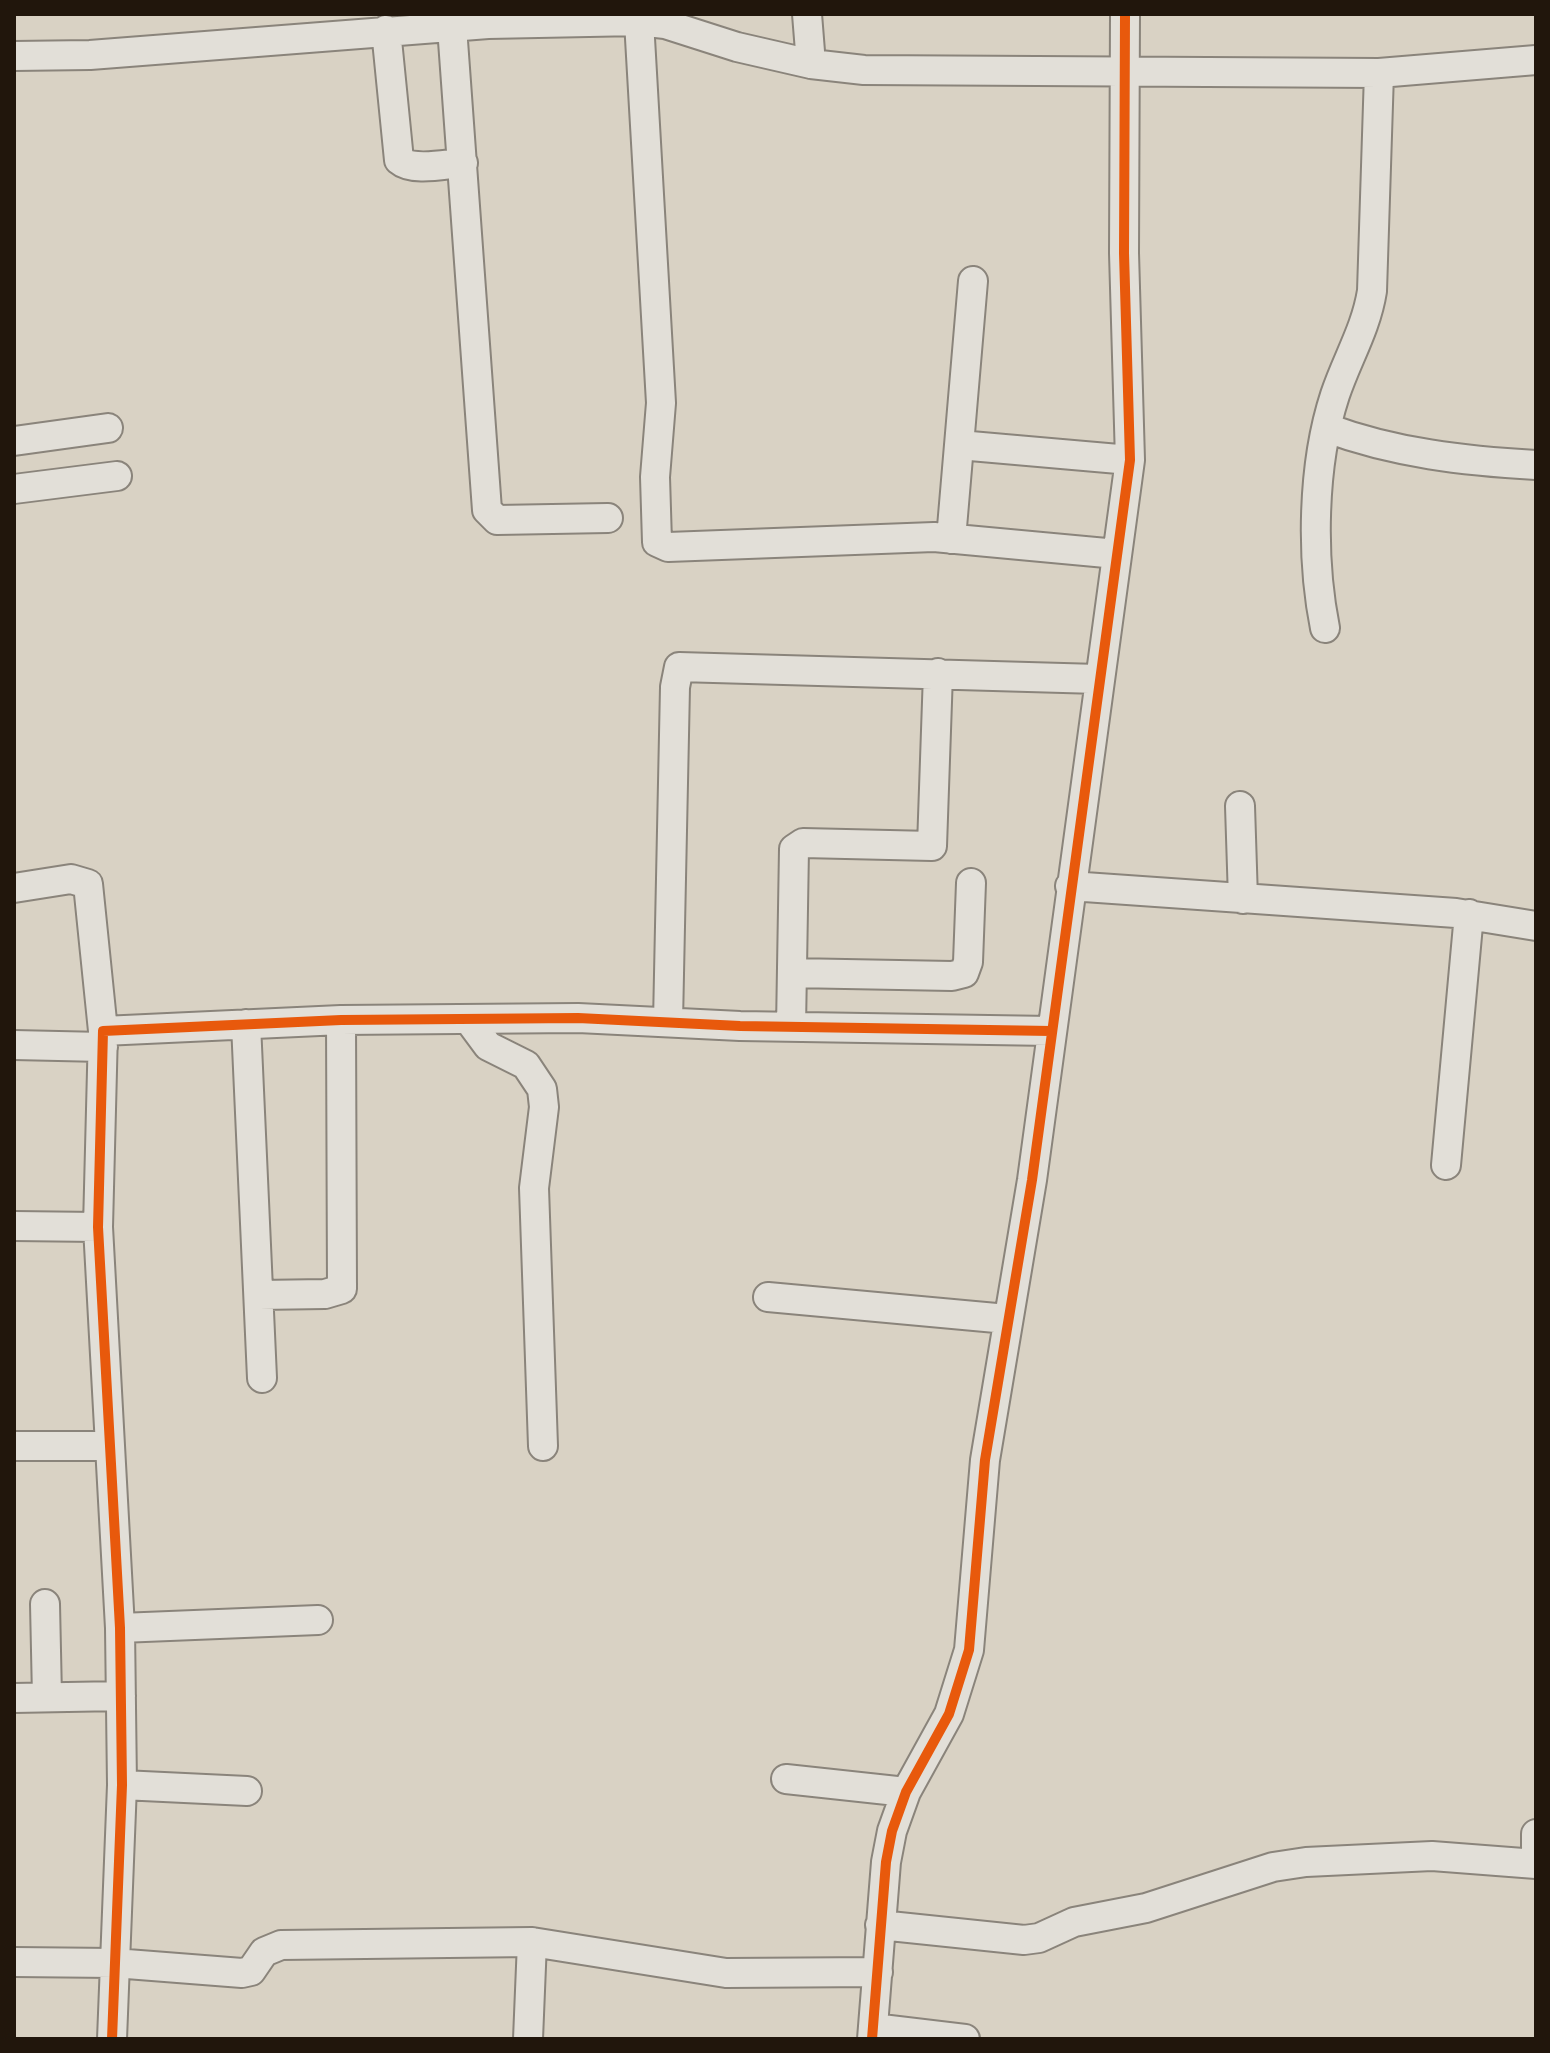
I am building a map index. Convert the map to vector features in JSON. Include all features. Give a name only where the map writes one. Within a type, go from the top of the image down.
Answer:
[{"type":"street","points":[[807,14],[811,64]]},
{"type":"street","points":[[965,2039],[873,2033],[880,1925],[886,1862],[906,1792],[949,1714],[969,1650],[985,1460],[1032,1180],[1130,460],[1124,253],[1125,14]]},
{"type":"street","points":[[639,21],[661,403],[655,477],[657,542],[668,547],[951,539],[1117,554]]},
{"type":"street","points":[[14,56],[90,55],[368,26],[639,21],[665,24],[737,47],[811,64],[864,70],[1126,74],[1379,73],[1536,60]]},
{"type":"street","points":[[435,23],[463,163],[487,510],[497,520],[608,518]]},
{"type":"street","points":[[368,26],[399,160],[415,166],[463,163]]},
{"type":"street","points":[[1325,628],[1315,564],[1327,428],[1341,379],[1368,320],[1372,291],[1379,73]]},
{"type":"street","points":[[951,539],[973,281]]},
{"type":"street","points":[[14,441],[108,428]]},
{"type":"street","points":[[1327,428],[1366,442],[1469,461],[1536,465]]},
{"type":"street","points":[[959,445],[1130,460]]},
{"type":"street","points":[[14,489],[117,476]]},
{"type":"street","points":[[668,1022],[675,687],[679,667],[1098,679]]},
{"type":"street","points":[[791,1027],[793,857],[798,844],[932,846],[938,673]]},
{"type":"street","points":[[1240,806],[1243,899]]},
{"type":"street","points":[[14,888],[71,879],[88,884],[103,1039],[98,1227],[120,1628],[122,1785],[112,2039]]},
{"type":"street","points":[[792,973],[952,976],[964,973],[968,962],[971,883]]},
{"type":"street","points":[[1070,886],[1469,914],[1536,926]]},
{"type":"street","points":[[1446,1165],[1469,914]]},
{"type":"street","points":[[14,1045],[246,1024],[341,1020],[578,1018],[791,1027],[1051,1031]]},
{"type":"street","points":[[468,1019],[488,1046],[526,1065],[536,1075],[542,1089],[544,1107],[534,1188],[543,1446]]},
{"type":"street","points":[[259,1295],[325,1294],[342,1289],[341,1020]]},
{"type":"street","points":[[246,1024],[262,1378]]},
{"type":"street","points":[[14,1226],[98,1227]]},
{"type":"street","points":[[768,1297],[1007,1319]]},
{"type":"street","points":[[14,1446],[109,1446]]},
{"type":"street","points":[[45,1604],[47,1697]]},
{"type":"street","points":[[120,1628],[318,1620]]},
{"type":"street","points":[[14,1698],[121,1696]]},
{"type":"street","points":[[786,1779],[906,1792]]},
{"type":"street","points":[[122,1785],[247,1791]]},
{"type":"street","points":[[1536,1834],[1536,1847]]},
{"type":"street","points":[[880,1925],[1024,1940],[1039,1938],[1074,1922],[1146,1908],[1273,1867],[1306,1862],[1432,1856],[1536,1864]]},
{"type":"street","points":[[528,2039],[532,1942]]},
{"type":"street","points":[[14,1962],[114,1963],[242,1973],[251,1971],[272,1946],[281,1945],[532,1942],[726,1973],[878,1972]]},
{"type":"cycle path","points":[[872,2039],[886,1862],[892,1831],[906,1792],[949,1714],[969,1650],[985,1460],[1032,1180],[1130,460],[1124,253],[1125,14]]},
{"type":"cycle path","points":[[112,2039],[122,1785],[120,1628],[98,1227],[103,1031],[341,1020],[578,1018],[740,1026],[1051,1031]]}]
